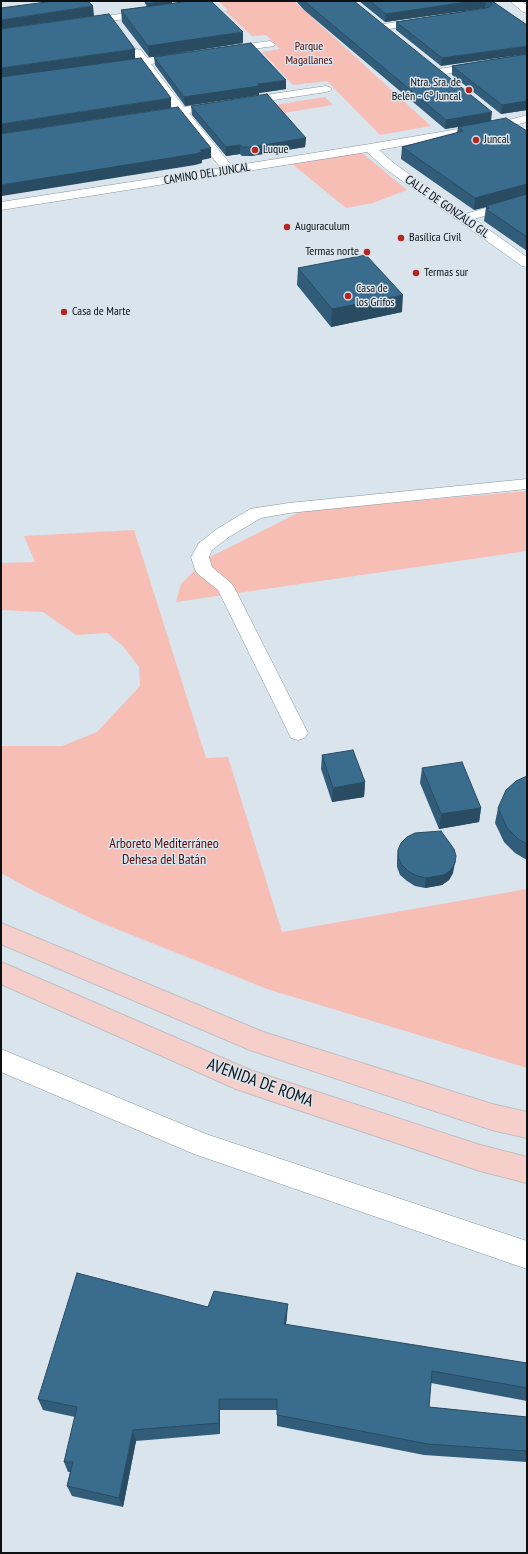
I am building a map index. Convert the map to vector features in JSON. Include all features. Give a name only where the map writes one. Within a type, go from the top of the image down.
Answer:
[{"type":"main road","points":[[1,933],[259,1042],[492,1117],[527,1125]]},
{"type":"main road","name":"AVENIDA DE ROMA","points":[[1,973],[245,1080],[480,1158],[527,1170]]},
{"type":"street","points":[[515,1],[527,10]]},
{"type":"street","points":[[72,24],[158,12]]},
{"type":"street","points":[[112,18],[119,29]]},
{"type":"street","points":[[394,36],[380,24],[438,19]]},
{"type":"street","points":[[215,52],[270,44]]},
{"type":"street","points":[[131,45],[180,111],[229,170]]},
{"type":"street","points":[[107,67],[192,55]]},
{"type":"street","points":[[451,82],[436,70],[527,58]]},
{"type":"street","points":[[142,117],[326,89]]},
{"type":"street","points":[[493,116],[520,130]]},
{"type":"street","name":"CAMINO DEL JUNCAL","points":[[1,206],[370,148],[507,124],[527,118]]},
{"type":"street","name":"CALLE DE GONZALO GIL","points":[[370,148],[392,168],[527,263]]},
{"type":"street","points":[[464,218],[527,200]]},
{"type":"street","points":[[298,733],[225,587],[204,570],[200,557],[205,547],[223,533],[256,513],[289,508],[527,484]]},
{"type":"street","points":[[1,1060],[203,1145],[527,1255]]},
{"type":"green space","name":"Parque Magallanes","points":[[218,1],[294,1],[431,126],[380,135],[327,81],[293,85],[262,52],[280,49],[266,35],[252,36],[225,11],[228,10]]},
{"type":"green space","points":[[325,97],[333,105],[283,113],[275,105]]},
{"type":"green space","points":[[361,152],[407,190],[373,203],[346,208],[291,163]]},
{"type":"green space","points":[[527,491],[527,551],[176,602],[181,584],[206,559],[302,511]]},
{"type":"green space","name":"Arboreto Mediterráneo Dehesa del Batán","points":[[134,530],[206,758],[228,757],[282,932],[527,889],[527,1068],[267,989],[99,922],[34,891],[1,873],[1,746],[62,746],[97,732],[140,686],[139,667],[123,646],[107,633],[76,635],[43,612],[1,610],[1,563],[35,562],[24,536]]},
{"type":"building","points":[[54,1],[88,1],[93,6],[1,20],[1,8]]},
{"type":"building","points":[[146,1],[166,1],[147,4]]},
{"type":"building","points":[[190,1],[211,1],[243,32],[148,46],[121,10]]},
{"type":"building","points":[[304,1],[354,1],[492,112],[446,120]]},
{"type":"building","points":[[370,1],[474,1],[386,14]]},
{"type":"building","points":[[491,1],[527,25],[527,46],[442,58],[396,22],[486,8],[491,6]]},
{"type":"building","points":[[109,14],[135,49],[1,68],[1,29]]},
{"type":"building","points":[[251,43],[286,80],[258,84],[259,86],[184,97],[154,57]]},
{"type":"building","points":[[527,54],[527,101],[502,105],[452,66]]},
{"type":"building","points":[[141,58],[171,98],[1,124],[1,77]]},
{"type":"building","points":[[267,94],[306,138],[251,147],[242,147],[240,145],[226,147],[191,106]]},
{"type":"building","points":[[178,107],[211,148],[200,150],[202,152],[195,154],[1,185],[1,134]]},
{"type":"building","points":[[506,118],[527,131],[527,184],[475,198],[402,147],[463,131],[458,127]]},
{"type":"building","points":[[527,194],[527,237],[486,209],[489,208],[486,206]]},
{"type":"building","points":[[366,255],[403,295],[332,309],[298,268]]},
{"type":"building","points":[[353,750],[365,782],[333,788],[322,755]]},
{"type":"building","points":[[462,762],[481,808],[441,814],[422,768]]},
{"type":"building","points":[[527,776],[527,844],[518,839],[507,828],[498,808],[506,790],[516,781]]},
{"type":"building","points":[[441,831],[454,849],[456,856],[455,863],[451,870],[444,875],[426,878],[417,876],[408,871],[402,865],[398,857],[398,850],[401,843],[407,837],[415,833]]},
{"type":"building","points":[[77,1273],[208,1307],[214,1291],[288,1304],[284,1324],[527,1363],[527,1388],[432,1371],[429,1407],[527,1417],[527,1451],[428,1444],[277,1415],[277,1399],[219,1399],[219,1423],[133,1430],[119,1498],[67,1486],[73,1462],[64,1462],[77,1407],[38,1399]]},
{"type":"place","name":"Ntra. Sra. de Belén - Cº Juncal","points":[[469,90]]},
{"type":"place","name":"Juncal","points":[[476,140]]},
{"type":"place","name":"Luque","points":[[255,150]]},
{"type":"place","name":"Auguraculum","points":[[287,227]]},
{"type":"place","name":"Basílica Civil","points":[[401,238]]},
{"type":"place","name":"Termas norte","points":[[367,252]]},
{"type":"place","name":"Termas sur","points":[[416,273]]},
{"type":"place","name":"Casa de los Grifos","points":[[348,296]]},
{"type":"place","name":"Casa de Marte","points":[[64,312]]}]
